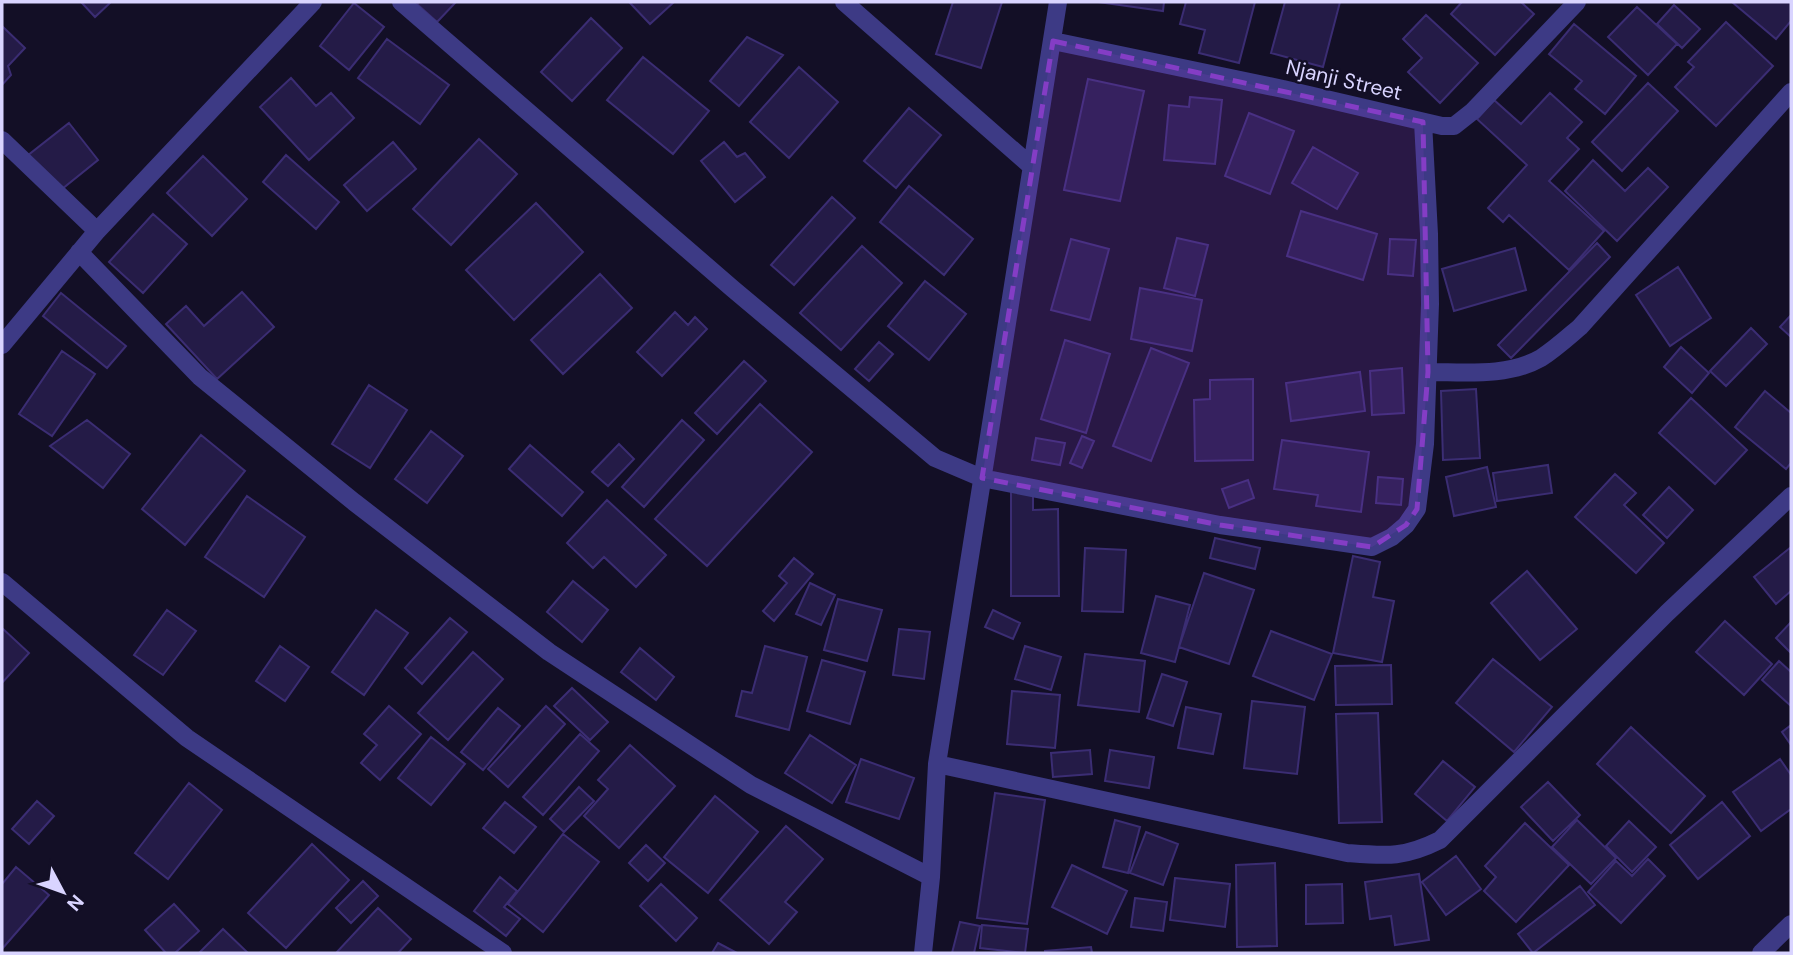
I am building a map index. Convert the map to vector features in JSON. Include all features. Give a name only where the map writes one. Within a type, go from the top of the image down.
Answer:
[{"type":"street","points":[[2,345],[97,231],[313,2]]},
{"type":"street","points":[[401,2],[733,289],[935,458],[959,471],[982,478],[1220,525],[1372,547],[1392,537],[1406,525],[1417,509],[1425,444],[1429,234],[1423,122]]},
{"type":"street","points":[[844,2],[1031,166]]},
{"type":"street","points":[[923,953],[931,877],[937,764],[1058,2]]},
{"type":"street","name":"Njanji Street","points":[[1053,41],[1283,89],[1423,122],[1454,126],[1473,111],[1577,2]]},
{"type":"street","points":[[1428,372],[1496,371],[1539,359],[1559,345],[1580,327],[1791,92]]},
{"type":"street","points":[[2,140],[97,231]]},
{"type":"street","points":[[79,252],[200,377],[354,502],[549,652],[751,785],[931,877]]},
{"type":"street","points":[[937,764],[1347,853],[1393,856],[1418,851],[1440,840],[1667,613],[1791,496]]},
{"type":"street","points":[[2,582],[187,738],[503,953]]},
{"type":"street","points":[[1761,953],[1791,924]]},
{"type":"highlighted area","points":[[1053,41],[1423,122],[1428,372],[1417,509],[1406,525],[1372,547],[1220,525],[982,478]]},
{"type":"building","points":[[81,2],[111,2],[95,17]]},
{"type":"building","points":[[456,2],[437,22],[417,4]]},
{"type":"building","points":[[629,2],[674,2],[650,24]]},
{"type":"building","points":[[953,2],[1002,2],[981,68],[936,54]]},
{"type":"building","points":[[1098,2],[1164,2],[1163,11]]},
{"type":"building","points":[[1186,2],[1255,2],[1239,63],[1199,53],[1205,30],[1180,24]]},
{"type":"building","points":[[1285,2],[1340,2],[1323,67],[1271,53]]},
{"type":"building","points":[[1462,2],[1521,2],[1534,14],[1495,55],[1451,14]]},
{"type":"building","points":[[1732,2],[1791,2],[1791,21],[1776,39]]},
{"type":"building","points":[[354,3],[384,27],[349,70],[320,46]]},
{"type":"building","points":[[1674,5],[1700,29],[1682,48],[1657,24]]},
{"type":"building","points":[[1637,7],[1677,44],[1648,75],[1608,37]]},
{"type":"building","points":[[1426,15],[1478,63],[1440,103],[1408,72],[1422,58],[1403,39]]},
{"type":"building","points":[[591,18],[622,48],[572,101],[541,72]]},
{"type":"building","points":[[1726,22],[1773,66],[1716,126],[1675,87],[1694,67],[1688,62]]},
{"type":"building","points":[[1574,24],[1636,76],[1605,114],[1575,89],[1582,81],[1549,54]]},
{"type":"building","points":[[2,26],[25,48],[8,66],[11,75],[2,85]]},
{"type":"building","points":[[747,37],[783,55],[739,106],[710,81]]},
{"type":"building","points":[[387,39],[449,85],[420,124],[358,78]]},
{"type":"building","points":[[643,57],[709,111],[673,154],[607,100]]},
{"type":"building","points":[[799,67],[838,102],[789,158],[750,122]]},
{"type":"building","points":[[291,78],[316,106],[331,93],[354,118],[309,160],[260,107]]},
{"type":"building","points":[[1088,79],[1144,91],[1120,201],[1064,190]]},
{"type":"building","points":[[1648,83],[1678,111],[1622,171],[1592,142]]},
{"type":"building","points":[[1550,93],[1582,122],[1567,138],[1579,149],[1549,181],[1604,231],[1569,270],[1509,215],[1503,222],[1488,208],[1527,165],[1477,119],[1494,100],[1521,124]]},
{"type":"building","points":[[1190,97],[1222,100],[1215,164],[1164,160],[1169,105],[1189,107]]},
{"type":"building","points":[[909,108],[941,135],[896,188],[864,161]]},
{"type":"building","points":[[1249,113],[1294,131],[1270,194],[1225,176]]},
{"type":"building","points":[[69,123],[98,160],[57,193],[27,156]]},
{"type":"building","points":[[479,139],[517,174],[451,245],[413,209]]},
{"type":"building","points":[[393,142],[416,169],[367,211],[344,185]]},
{"type":"building","points":[[724,142],[737,157],[745,153],[765,177],[735,202],[701,161]]},
{"type":"building","points":[[1313,147],[1358,173],[1337,209],[1292,183]]},
{"type":"building","points":[[286,155],[339,202],[316,229],[263,182]]},
{"type":"building","points":[[203,156],[247,199],[212,236],[167,193]]},
{"type":"building","points":[[1593,160],[1625,191],[1648,168],[1668,187],[1617,241],[1565,191]]},
{"type":"building","points":[[909,186],[973,239],[944,275],[880,222]]},
{"type":"building","points":[[832,197],[855,218],[794,285],[771,265]]},
{"type":"building","points":[[536,203],[583,252],[514,320],[466,270]]},
{"type":"building","points":[[1301,211],[1377,234],[1363,280],[1287,256]]},
{"type":"building","points":[[153,214],[187,244],[143,293],[109,262]]},
{"type":"building","points":[[1177,238],[1208,245],[1195,296],[1164,288]]},
{"type":"building","points":[[1071,239],[1109,249],[1090,320],[1051,310]]},
{"type":"building","points":[[1390,239],[1416,240],[1413,276],[1388,274]]},
{"type":"building","points":[[1597,243],[1610,257],[1511,358],[1498,345]]},
{"type":"building","points":[[862,246],[902,283],[841,350],[800,313]]},
{"type":"building","points":[[1515,248],[1526,290],[1454,311],[1442,269]]},
{"type":"building","points":[[1678,267],[1711,318],[1670,346],[1636,295]]},
{"type":"building","points":[[600,274],[632,308],[563,374],[531,340]]},
{"type":"building","points":[[925,281],[966,314],[929,360],[888,326]]},
{"type":"building","points":[[1140,288],[1202,300],[1192,351],[1131,339]]},
{"type":"building","points":[[242,292],[274,327],[217,379],[166,324],[186,306],[204,326]]},
{"type":"building","points":[[61,293],[126,346],[107,368],[43,316]]},
{"type":"building","points":[[675,312],[688,325],[695,317],[707,329],[662,376],[637,352]]},
{"type":"building","points":[[1791,315],[1791,337],[1780,327]]},
{"type":"building","points":[[1751,328],[1767,344],[1726,386],[1710,371]]},
{"type":"building","points":[[1065,340],[1110,354],[1086,433],[1041,419]]},
{"type":"building","points":[[879,342],[893,354],[869,381],[855,369]]},
{"type":"building","points":[[1681,347],[1709,373],[1692,393],[1664,367]]},
{"type":"building","points":[[1151,348],[1189,363],[1151,461],[1113,446]]},
{"type":"building","points":[[62,351],[95,374],[52,436],[19,414]]},
{"type":"building","points":[[744,361],[766,381],[717,434],[695,413]]},
{"type":"building","points":[[1402,368],[1404,413],[1372,415],[1370,371]]},
{"type":"building","points":[[1360,372],[1365,411],[1291,421],[1286,383]]},
{"type":"building","points":[[1253,379],[1253,460],[1195,461],[1194,400],[1210,399],[1210,380]]},
{"type":"building","points":[[369,385],[407,410],[370,468],[332,444]]},
{"type":"building","points":[[1476,389],[1480,458],[1443,460],[1441,391]]},
{"type":"building","points":[[1765,391],[1791,413],[1791,463],[1786,469],[1735,427]]},
{"type":"building","points":[[1691,398],[1747,450],[1715,484],[1659,433]]},
{"type":"building","points":[[760,404],[812,452],[707,566],[655,519]]},
{"type":"building","points":[[87,420],[130,454],[103,488],[50,446]]},
{"type":"building","points":[[682,420],[704,440],[644,507],[622,487]]},
{"type":"building","points":[[431,431],[463,456],[427,503],[395,479]]},
{"type":"building","points":[[201,435],[245,471],[185,545],[142,509]]},
{"type":"building","points":[[1082,436],[1094,441],[1082,468],[1070,463]]},
{"type":"building","points":[[1036,438],[1065,443],[1060,465],[1032,460]]},
{"type":"building","points":[[1282,440],[1369,452],[1361,512],[1316,506],[1318,495],[1274,489]]},
{"type":"building","points":[[619,444],[634,459],[608,486],[592,472]]},
{"type":"building","points":[[530,445],[583,492],[562,516],[509,469]]},
{"type":"building","points":[[1548,465],[1552,493],[1497,501],[1493,473]]},
{"type":"building","points":[[1487,467],[1496,507],[1454,516],[1446,477]]},
{"type":"building","points":[[1615,474],[1636,493],[1624,505],[1664,543],[1636,573],[1575,517]]},
{"type":"building","points":[[1378,477],[1403,479],[1401,505],[1376,503]]},
{"type":"building","points":[[1248,480],[1254,498],[1229,508],[1222,489]]},
{"type":"building","points":[[1669,487],[1693,510],[1667,538],[1643,515]]},
{"type":"building","points":[[1011,491],[1033,491],[1033,510],[1058,509],[1059,596],[1011,596]]},
{"type":"building","points":[[247,496],[305,537],[264,597],[205,557]]},
{"type":"building","points":[[607,500],[666,555],[636,587],[604,557],[593,568],[567,543]]},
{"type":"building","points":[[1215,538],[1260,548],[1255,569],[1210,558]]},
{"type":"building","points":[[1791,547],[1791,591],[1776,604],[1754,577]]},
{"type":"building","points":[[1085,548],[1126,550],[1123,612],[1082,611]]},
{"type":"building","points":[[1353,556],[1380,562],[1373,597],[1394,601],[1382,662],[1333,653]]},
{"type":"building","points":[[794,558],[813,574],[774,621],[763,611],[787,583],[779,576]]},
{"type":"building","points":[[1527,571],[1577,629],[1540,660],[1491,603]]},
{"type":"building","points":[[1204,573],[1254,590],[1229,664],[1179,647]]},
{"type":"building","points":[[573,581],[608,610],[582,642],[547,612]]},
{"type":"building","points":[[810,583],[835,595],[821,625],[796,614]]},
{"type":"building","points":[[1156,596],[1190,605],[1175,662],[1141,653]]},
{"type":"building","points":[[838,599],[882,610],[867,661],[824,650]]},
{"type":"building","points":[[167,610],[196,631],[163,675],[134,655]]},
{"type":"building","points":[[376,610],[408,633],[364,695],[332,672]]},
{"type":"building","points":[[993,610],[1020,623],[1013,639],[985,627]]},
{"type":"building","points":[[450,618],[467,632],[422,684],[405,668]]},
{"type":"building","points":[[1725,621],[1772,664],[1744,695],[1696,652]]},
{"type":"building","points":[[1791,622],[1791,653],[1776,638]]},
{"type":"building","points":[[2,628],[29,653],[2,683]]},
{"type":"building","points":[[899,629],[930,632],[924,679],[893,675]]},
{"type":"building","points":[[1271,631],[1332,654],[1314,700],[1253,676]]},
{"type":"building","points":[[280,646],[309,667],[285,701],[256,681]]},
{"type":"building","points":[[765,646],[807,657],[789,730],[736,716],[742,691],[752,693]]},
{"type":"building","points":[[1025,646],[1061,657],[1051,690],[1015,679]]},
{"type":"building","points":[[640,648],[674,677],[656,700],[621,672]]},
{"type":"building","points":[[473,652],[503,679],[448,740],[418,713]]},
{"type":"building","points":[[1085,654],[1145,661],[1139,712],[1078,705]]},
{"type":"building","points":[[1493,659],[1552,707],[1514,752],[1456,703]]},
{"type":"building","points":[[822,660],[865,672],[850,724],[807,711]]},
{"type":"building","points":[[1779,661],[1791,672],[1791,706],[1762,680]]},
{"type":"building","points":[[1391,665],[1392,704],[1336,705],[1335,666]]},
{"type":"building","points":[[1162,674],[1187,682],[1173,726],[1147,718]]},
{"type":"building","points":[[572,688],[608,722],[590,740],[554,706]]},
{"type":"building","points":[[1012,691],[1060,695],[1055,748],[1007,744]]},
{"type":"building","points":[[1252,701],[1305,707],[1297,774],[1244,768]]},
{"type":"building","points":[[389,706],[421,734],[380,780],[361,763],[377,745],[364,734]]},
{"type":"building","points":[[546,706],[565,724],[508,787],[488,769]]},
{"type":"building","points":[[1186,707],[1221,714],[1213,754],[1178,748]]},
{"type":"building","points":[[498,708],[520,726],[483,770],[461,752]]},
{"type":"building","points":[[1378,713],[1382,822],[1339,823],[1336,714]]},
{"type":"building","points":[[1791,725],[1791,745],[1782,732]]},
{"type":"building","points":[[1631,727],[1705,796],[1671,833],[1597,764]]},
{"type":"building","points":[[580,734],[599,751],[543,815],[523,797]]},
{"type":"building","points":[[810,735],[856,765],[832,803],[785,773]]},
{"type":"building","points":[[431,737],[465,764],[431,805],[398,778]]},
{"type":"building","points":[[630,745],[675,786],[619,848],[584,816],[608,789],[598,780]]},
{"type":"building","points":[[1090,750],[1092,774],[1053,777],[1051,753]]},
{"type":"building","points":[[1110,750],[1154,757],[1149,788],[1105,781]]},
{"type":"building","points":[[861,759],[914,778],[899,819],[846,802]]},
{"type":"building","points":[[1780,759],[1791,775],[1791,809],[1761,831],[1733,792]]},
{"type":"building","points":[[1443,761],[1475,787],[1447,821],[1415,794]]},
{"type":"building","points":[[1548,782],[1580,815],[1553,841],[1521,807]]},
{"type":"building","points":[[189,783],[222,810],[168,879],[135,853]]},
{"type":"building","points":[[579,787],[594,801],[564,832],[550,819]]},
{"type":"building","points":[[995,793],[1045,800],[1027,924],[977,918]]},
{"type":"building","points":[[715,796],[758,832],[708,893],[664,857]]},
{"type":"building","points":[[37,801],[54,816],[29,844],[12,829]]},
{"type":"building","points":[[505,802],[536,827],[514,853],[483,828]]},
{"type":"building","points":[[1722,802],[1750,836],[1698,879],[1670,845]]},
{"type":"building","points":[[1115,820],[1140,827],[1128,873],[1103,867]]},
{"type":"building","points":[[1577,820],[1616,858],[1591,884],[1552,847]]},
{"type":"building","points":[[1629,821],[1656,847],[1632,872],[1606,846]]},
{"type":"building","points":[[1525,823],[1569,865],[1516,922],[1484,891],[1496,877],[1485,866]]},
{"type":"building","points":[[786,826],[823,859],[785,902],[797,912],[769,944],[720,900]]},
{"type":"building","points":[[1146,832],[1178,844],[1163,885],[1130,873]]},
{"type":"building","points":[[563,834],[599,862],[543,932],[508,904]]},
{"type":"building","points":[[312,844],[349,880],[286,948],[248,913]]},
{"type":"building","points":[[646,845],[665,863],[648,881],[629,863]]},
{"type":"building","points":[[1456,856],[1481,889],[1446,915],[1422,882]]},
{"type":"building","points":[[1648,859],[1665,876],[1621,923],[1588,892],[1616,861],[1632,876]]},
{"type":"building","points":[[1275,863],[1277,946],[1237,947],[1236,865]]},
{"type":"building","points":[[1072,865],[1127,891],[1107,934],[1052,907]]},
{"type":"building","points":[[16,867],[49,895],[2,949],[2,884]]},
{"type":"building","points":[[1419,874],[1429,940],[1395,945],[1391,916],[1370,919],[1365,882]]},
{"type":"building","points":[[500,877],[517,891],[504,907],[520,919],[506,936],[474,911]]},
{"type":"building","points":[[1175,878],[1230,884],[1225,927],[1170,920]]},
{"type":"building","points":[[363,881],[378,896],[351,923],[336,908]]},
{"type":"building","points":[[661,884],[697,918],[676,941],[640,906]]},
{"type":"building","points":[[1342,884],[1343,923],[1306,924],[1306,885]]},
{"type":"building","points":[[1580,886],[1595,905],[1533,953],[1518,934]]},
{"type":"building","points":[[1135,898],[1167,902],[1163,931],[1131,927]]},
{"type":"building","points":[[174,904],[199,931],[175,953],[166,953],[145,930]]},
{"type":"building","points":[[378,908],[411,939],[398,953],[336,953]]},
{"type":"building","points":[[960,922],[980,926],[974,953],[952,953]]},
{"type":"building","points":[[982,925],[1028,929],[1025,953],[980,948]]},
{"type":"building","points":[[223,929],[248,953],[199,953]]},
{"type":"building","points":[[718,943],[737,953],[712,953]]},
{"type":"building","points":[[1091,947],[1092,953],[1045,953],[1045,951]]}]
